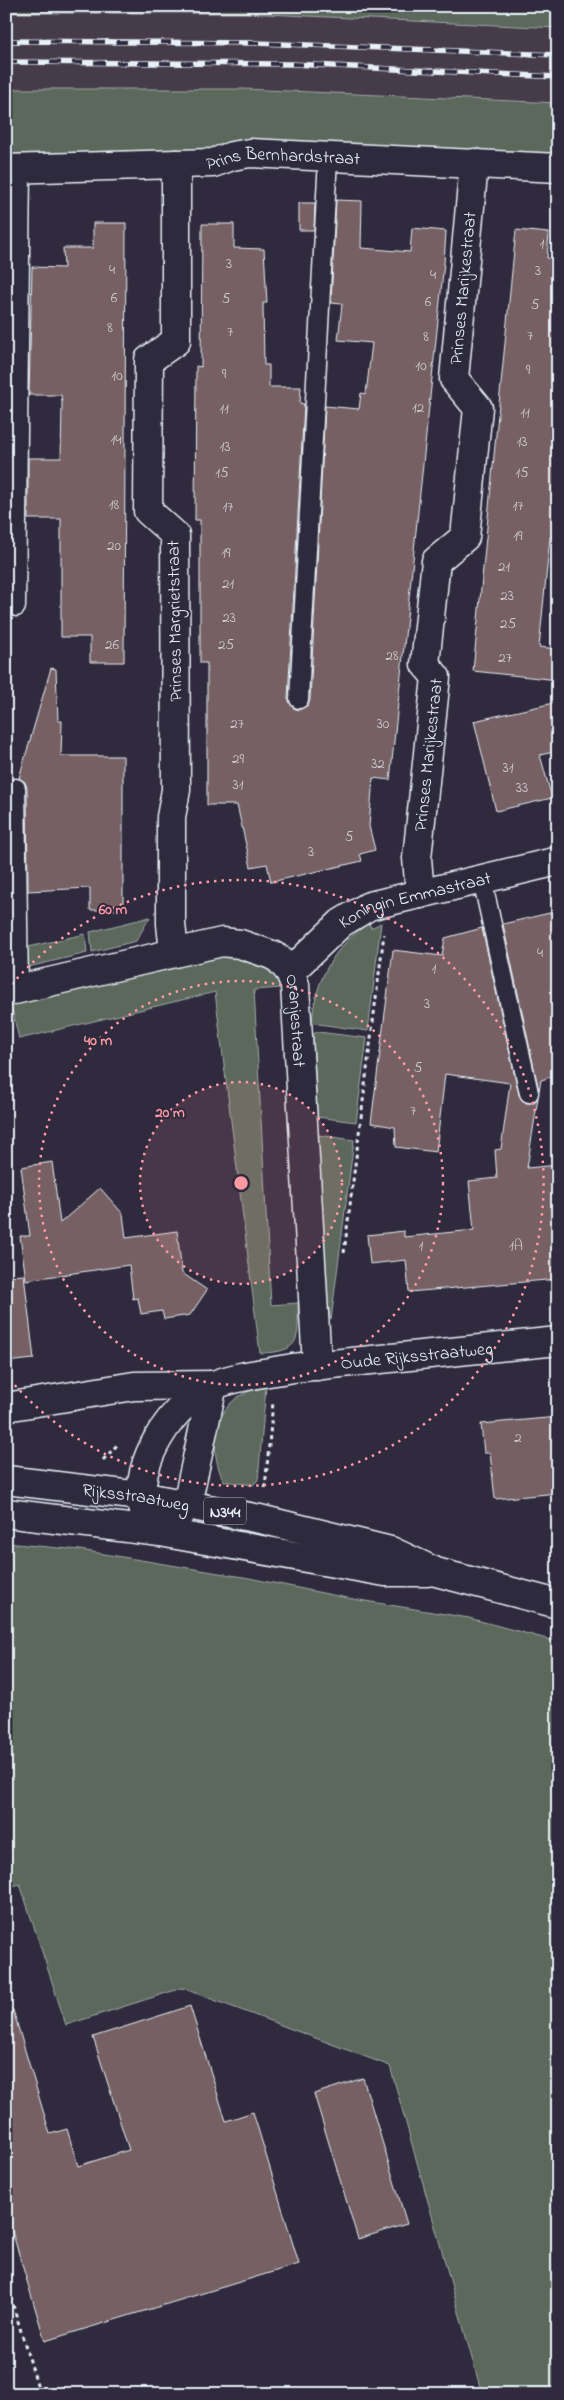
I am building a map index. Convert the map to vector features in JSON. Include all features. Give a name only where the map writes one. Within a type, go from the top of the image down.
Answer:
[{"type":"street","name":"Prins Bernhardstraat","points":[[14,168],[213,163],[232,156],[250,153],[558,168]]},
{"type":"street","name":"Prinses Marijkestraat","points":[[420,894],[417,858],[436,677],[425,664],[436,561],[465,537],[478,408],[454,379],[474,163]]},
{"type":"street","name":"Prinses Margrietstraat","points":[[174,952],[171,924],[171,817],[176,790],[175,535],[148,511],[148,502],[149,360],[176,341],[176,164]]},
{"type":"street","name":"Koningin Emmastraat","points":[[290,972],[313,952],[341,923],[369,906],[558,862]]},
{"type":"street","name":"Oranjestraat","points":[[12,991],[211,943],[231,942],[272,955],[279,959],[290,972],[295,985],[317,1366]]},
{"type":"street","name":"Oude Rijksstraatweg","points":[[6,1407],[134,1386],[213,1385],[252,1375],[317,1366],[558,1341]]},
{"type":"street","name":"Oude Rijksstraatweg","points":[[141,1496],[150,1456],[157,1439],[179,1410],[192,1398],[213,1385]]},
{"type":"street","points":[[141,1496],[146,1515],[160,1532],[172,1525],[187,1504],[213,1385]]},
{"type":"street","name":"Rijksstraatweg","points":[[6,1480],[141,1496],[260,1519],[391,1551],[436,1572],[558,1604]]},
{"type":"street","name":"Rijksstraatweg","points":[[6,1513],[160,1532],[385,1572],[436,1572]]},
{"type":"lane","points":[[300,699],[328,158]]},
{"type":"lane","points":[[14,168],[16,607]]},
{"type":"lane","points":[[12,991],[16,788]]},
{"type":"lane","points":[[482,879],[529,1093]]},
{"type":"path","points":[[344,1257],[388,901]]},
{"type":"path","points":[[260,1519],[275,1372]]},
{"type":"path","points":[[6,2282],[40,2394]]},
{"type":"shaded area","points":[[6,13],[245,13],[558,28],[558,103],[243,89],[6,89]]},
{"type":"green space","points":[[6,6],[505,6],[558,10],[558,28],[245,13],[6,13]]},
{"type":"green space","points":[[6,89],[243,89],[558,103],[558,156],[250,140],[238,141],[205,150],[6,154]]},
{"type":"green space","points":[[150,917],[136,941],[92,952],[90,932]]},
{"type":"green space","points":[[369,923],[371,928],[381,923],[368,1031],[312,1023],[317,993],[328,966],[345,943]]},
{"type":"green space","points":[[85,934],[87,953],[24,968],[24,948]]},
{"type":"green space","points":[[211,956],[233,956],[256,963],[275,977],[281,988],[254,990],[271,1305],[298,1303],[298,1326],[295,1341],[284,1350],[274,1352],[260,1353],[215,992],[19,1039],[11,1004]]},
{"type":"green space","points":[[318,1032],[367,1038],[356,1122],[317,1117],[313,1034]]},
{"type":"green space","points":[[318,1135],[354,1140],[331,1320],[328,1306]]},
{"type":"green space","points":[[266,1387],[258,1480],[253,1485],[224,1481],[219,1470],[215,1446],[219,1421],[233,1401],[246,1393]]},
{"type":"green space","points":[[6,1543],[80,1550],[249,1578],[347,1598],[469,1618],[558,1642],[558,2394],[482,2394],[390,2066],[182,1988],[66,2025],[20,1884],[6,1888]]},
{"type":"building","points":[[336,200],[362,201],[361,248],[410,252],[412,228],[446,231],[444,263],[390,780],[373,778],[369,826],[375,850],[360,854],[362,861],[271,882],[267,864],[251,867],[237,805],[207,805],[207,663],[200,663],[200,520],[195,520],[196,366],[201,367],[202,224],[234,224],[234,248],[264,249],[267,303],[263,303],[264,365],[269,365],[269,387],[301,387],[300,403],[304,404],[288,698],[293,708],[299,710],[308,705],[310,700],[325,406],[359,409],[361,393],[366,394],[372,343],[338,340],[342,304],[331,303]]},
{"type":"building","points":[[299,203],[315,203],[314,230],[299,230]]},
{"type":"building","points":[[93,223],[126,223],[124,662],[90,662],[90,637],[61,637],[61,519],[28,519],[28,458],[61,458],[62,403],[61,395],[29,395],[32,267],[64,268],[63,248],[93,248]]},
{"type":"building","points":[[516,230],[549,233],[547,258],[558,259],[558,462],[554,497],[558,498],[558,538],[550,537],[539,647],[558,649],[558,680],[473,671]]},
{"type":"building","points":[[51,668],[56,669],[58,721],[62,721],[61,756],[123,756],[123,910],[90,910],[90,888],[28,891],[27,788],[25,782],[19,778]]},
{"type":"building","points":[[558,702],[558,751],[540,755],[552,798],[496,811],[474,721]]},
{"type":"building","points":[[558,911],[558,1075],[541,1080],[539,1091],[503,924]]},
{"type":"building","points":[[482,928],[519,1095],[526,1103],[532,1103],[538,1098],[527,1168],[558,1165],[558,1279],[409,1292],[406,1260],[370,1264],[367,1235],[404,1231],[404,1237],[474,1230],[469,1181],[497,1178],[495,1150],[501,1149],[510,1083],[445,1074],[436,1152],[396,1147],[395,1127],[371,1123],[393,950],[442,956],[445,938]]},
{"type":"building","points":[[52,1162],[60,1223],[100,1188],[123,1214],[126,1238],[177,1231],[182,1273],[207,1290],[190,1315],[164,1319],[162,1311],[141,1314],[138,1298],[133,1299],[129,1265],[26,1280],[20,1236],[30,1236],[21,1167]]},
{"type":"building","points":[[24,1275],[34,1359],[6,1362],[6,1276]]},
{"type":"building","points":[[558,1417],[558,1493],[495,1499],[490,1453],[484,1453],[481,1424]]},
{"type":"building","points":[[190,2006],[226,2121],[253,2112],[299,2264],[45,2341],[6,2211],[6,2011],[13,2010],[50,2134],[67,2129],[78,2166],[129,2150],[93,2037]]},
{"type":"building","points":[[363,2078],[407,2224],[358,2239],[314,2094]]},
{"type":"railway","points":[[6,41],[256,43],[558,55]]},
{"type":"railway","points":[[6,62],[292,64],[558,77]]}]
